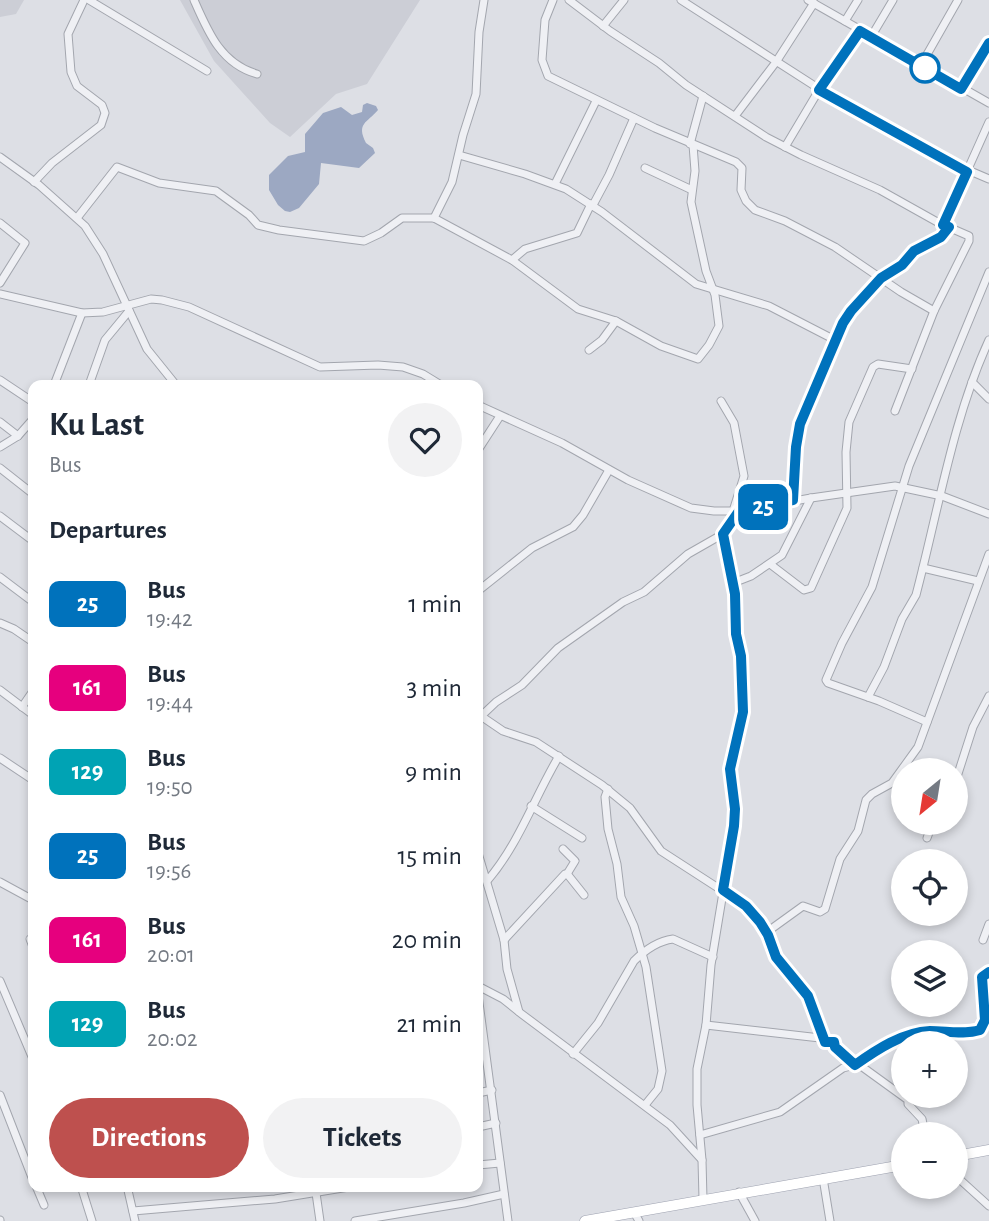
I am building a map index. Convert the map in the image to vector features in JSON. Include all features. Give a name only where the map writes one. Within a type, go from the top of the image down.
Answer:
[{"type":"main road","points":[[968,1154],[989,1150]]},
{"type":"main road","points":[[585,1221],[637,1216],[739,1192],[891,1167]]},
{"type":"street","points":[[34,182],[60,156],[95,131],[104,119],[105,109],[77,86],[71,72],[68,34],[89,0],[207,71]]},
{"type":"street","points":[[194,0],[220,51],[240,67],[257,74]]},
{"type":"street","points":[[434,218],[452,182],[476,94],[479,32],[484,0]]},
{"type":"street","points":[[553,0],[545,20],[542,53],[545,72],[553,80],[717,153],[743,168],[741,190],[746,201],[755,210],[828,243],[934,311]]},
{"type":"street","points":[[569,0],[703,96],[785,147],[880,190],[968,235],[969,241],[934,311],[895,411]]},
{"type":"street","points":[[603,26],[624,0]]},
{"type":"street","points":[[681,0],[819,90],[967,172],[989,179]]},
{"type":"street","points":[[845,21],[858,0]]},
{"type":"street","points":[[871,37],[893,0]]},
{"type":"street","points":[[921,65],[958,0]]},
{"type":"street","points":[[735,116],[776,62],[811,2],[989,103]]},
{"type":"street","points":[[785,147],[819,90],[860,31]]},
{"type":"street","points":[[961,89],[989,43]]},
{"type":"street","points":[[77,218],[117,167],[159,183],[216,191],[249,215],[258,225],[279,230],[363,241],[381,233],[402,218],[434,218],[512,260],[578,310],[616,321],[661,346],[698,359],[718,329],[713,289],[706,271],[691,202],[695,171],[692,144],[703,96]]},
{"type":"street","points":[[555,184],[596,101]]},
{"type":"street","points":[[512,260],[525,249],[577,233],[609,176],[634,118]]},
{"type":"street","points":[[793,500],[800,424],[835,340],[851,311],[881,278],[902,265],[914,251],[941,237],[989,122]]},
{"type":"street","points":[[459,155],[555,184],[592,205],[696,284],[769,306],[835,340]]},
{"type":"street","points":[[0,157],[77,218],[93,236],[147,348],[172,380]]},
{"type":"street","points":[[645,168],[692,190]]},
{"type":"street","points":[[0,223],[25,243],[0,283]]},
{"type":"street","points":[[927,722],[826,680],[842,643],[867,599],[915,450],[989,272]]},
{"type":"street","points":[[0,294],[82,313],[127,308],[151,299],[174,302],[213,317],[320,367],[403,367],[433,380]]},
{"type":"street","points":[[91,380],[105,340],[127,308]]},
{"type":"street","points":[[56,380],[82,313]]},
{"type":"street","points":[[589,350],[609,332],[616,321]]},
{"type":"street","points":[[868,697],[884,667],[902,619],[916,595],[972,382],[989,341]]},
{"type":"street","points":[[771,564],[804,590],[811,588],[844,516],[849,422],[873,367],[883,363],[912,369]]},
{"type":"street","points":[[0,380],[28,399]]},
{"type":"street","points":[[972,382],[989,399]]},
{"type":"street","points":[[483,713],[522,685],[558,648],[622,602],[644,592],[688,554],[723,534],[736,511],[744,477],[734,423],[721,401]]},
{"type":"street","points":[[483,408],[562,443],[609,470],[691,508],[736,511],[793,500],[904,487],[942,496],[989,514]]},
{"type":"street","points":[[483,442],[500,416]]},
{"type":"street","points":[[0,422],[18,436]]},
{"type":"street","points":[[0,447],[18,436],[28,425]]},
{"type":"street","points":[[0,468],[28,490]]},
{"type":"street","points":[[483,587],[532,548],[573,527],[609,470]]},
{"type":"street","points":[[733,583],[751,576],[782,555],[811,498]]},
{"type":"street","points":[[0,516],[28,537]]},
{"type":"street","points":[[704,1199],[696,1084],[734,826],[735,809],[730,769],[743,712],[741,656],[736,634],[733,583],[723,534]]},
{"type":"street","points":[[767,932],[803,906],[820,912],[825,909],[840,859],[858,831],[866,800],[898,775],[918,747],[989,554]]},
{"type":"street","points":[[923,568],[978,582]]},
{"type":"street","points":[[0,577],[28,598]]},
{"type":"street","points":[[0,623],[28,639]]},
{"type":"street","points":[[0,690],[28,711]]},
{"type":"street","points":[[963,758],[973,727],[989,696]]},
{"type":"street","points":[[22,707],[28,698]]},
{"type":"street","points":[[483,720],[503,731],[537,742],[608,789],[630,808],[661,851],[746,906],[767,932],[776,957],[808,996],[825,1042]]},
{"type":"street","points":[[487,881],[518,838],[523,821],[559,756]]},
{"type":"street","points":[[0,758],[28,777]]},
{"type":"street","points":[[608,789],[605,797],[608,829],[617,864],[621,897],[634,926],[650,984],[662,1071],[658,1089],[645,1105]]},
{"type":"street","points":[[531,806],[582,838]]},
{"type":"street","points":[[504,940],[567,874],[574,859],[564,849]]},
{"type":"street","points":[[483,869],[504,940],[507,970],[519,1012]]},
{"type":"street","points":[[567,874],[584,895]]},
{"type":"street","points":[[0,882],[28,897]]},
{"type":"street","points":[[983,940],[989,924]]},
{"type":"street","points":[[573,1054],[598,1023],[634,961],[642,954],[673,939],[713,957]]},
{"type":"street","points":[[855,1065],[874,1050],[914,1034],[931,1031],[966,1033],[980,1030],[985,1020],[982,977],[989,972]]},
{"type":"street","points":[[0,981],[28,1047]]},
{"type":"street","points":[[483,989],[503,999],[573,1054],[645,1105],[670,1125],[702,1160]]},
{"type":"street","points":[[706,1025],[820,1038],[825,1042],[834,1042],[835,1047],[855,1065]]},
{"type":"street","points":[[483,1042],[492,1090],[508,1221]]},
{"type":"street","points":[[483,1064],[488,1064]]},
{"type":"street","points":[[701,1135],[780,1112],[843,1068],[855,1065],[861,1066],[908,1100],[908,1104],[923,1122]]},
{"type":"street","points":[[483,1092],[492,1090]]},
{"type":"street","points":[[0,1095],[28,1167]]},
{"type":"street","points":[[483,1126],[496,1123]]},
{"type":"street","points":[[483,1165],[500,1163]]},
{"type":"street","points":[[823,1178],[830,1221]]},
{"type":"street","points":[[968,1187],[989,1206]]},
{"type":"street","points":[[39,1192],[44,1205]]},
{"type":"street","points":[[82,1192],[92,1221]]},
{"type":"street","points":[[128,1192],[135,1221]]},
{"type":"street","points":[[133,1211],[275,1199],[306,1192]]},
{"type":"street","points":[[315,1192],[320,1221]]},
{"type":"street","points":[[739,1192],[755,1221]]},
{"type":"street","points":[[355,1221],[504,1194]]},
{"type":"shaded area","points":[[0,0],[24,0],[16,14],[0,17]]},
{"type":"shaded area","points":[[180,0],[420,0],[367,84],[336,94],[290,137],[270,123],[214,61]]},
{"type":"water","points":[[367,103],[376,106],[378,110],[364,124],[362,131],[366,143],[375,153],[359,168],[321,163],[319,184],[299,208],[285,211],[269,190],[269,175],[288,156],[305,152],[305,134],[323,113],[341,107],[352,115],[362,112],[363,105]]},
{"type":"bus line","name":"25","points":[[989,43],[961,89],[860,31],[819,90],[967,172],[943,225],[949,227],[945,233],[936,241],[914,251],[902,265],[881,278],[843,323],[800,424],[793,500],[739,511],[723,534],[735,594],[743,712],[730,769],[735,809],[723,890],[740,900],[760,922],[776,957],[808,996],[825,1042],[834,1042],[835,1047],[855,1065],[874,1050],[914,1034],[931,1031],[966,1033],[980,1030],[985,1020],[982,977],[989,972]]}]
